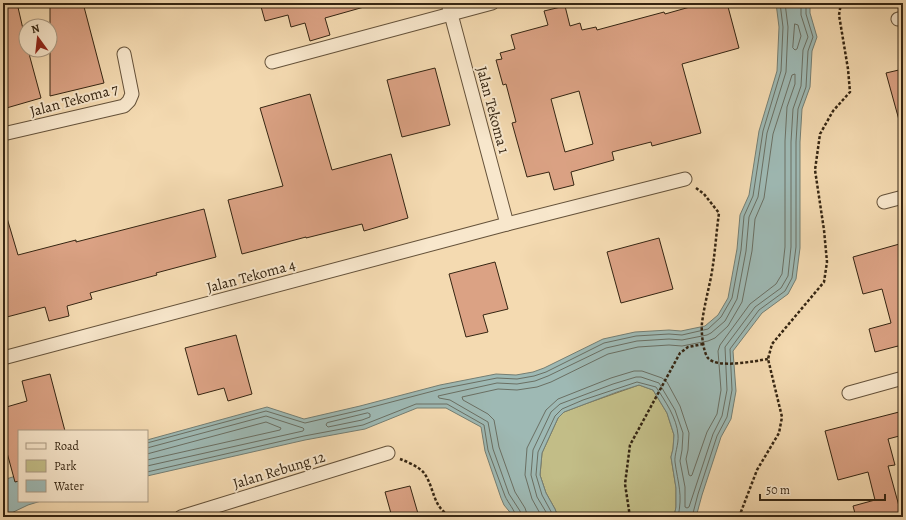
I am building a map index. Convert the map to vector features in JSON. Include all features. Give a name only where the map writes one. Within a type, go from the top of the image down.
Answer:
[{"type":"street","points":[[272,62],[450,8],[492,3]]},
{"type":"street","name":"Jalan Tekoma 1","points":[[450,8],[507,224]]},
{"type":"street","name":"Jalan Tekoma 7","points":[[3,134],[124,106],[129,101],[132,94],[124,54]]},
{"type":"street","name":"Jalan Tekoma 4","points":[[3,358],[507,224],[685,179]]},
{"type":"street","points":[[884,202],[903,197]]},
{"type":"street","points":[[849,393],[903,378]]},
{"type":"street","name":"Jalan Rebung 12","points":[[181,517],[388,453]]},
{"type":"path","points":[[739,517],[757,470],[779,433],[782,417],[768,359],[772,344],[824,282],[827,262],[816,170],[820,134],[833,112],[850,92],[848,69],[838,15],[841,3]]},
{"type":"path","points":[[685,179],[704,194],[719,213],[712,276],[702,324],[703,344],[708,358],[714,362],[738,363],[768,359]]},
{"type":"path","points":[[630,517],[625,484],[630,445],[680,353],[688,347],[703,344]]},
{"type":"path","points":[[388,453],[411,463],[424,473],[435,500],[444,514],[452,517]]},
{"type":"green space","points":[[639,385],[653,390],[667,413],[674,435],[671,457],[676,488],[676,507],[674,517],[558,517],[546,493],[540,475],[542,453],[558,418],[564,412]]},
{"type":"water","points":[[776,3],[810,3],[810,13],[817,37],[812,51],[810,87],[802,109],[800,142],[800,248],[796,279],[788,294],[762,313],[733,351],[736,391],[731,419],[721,437],[696,517],[674,517],[676,507],[676,488],[671,457],[674,435],[667,413],[653,390],[639,385],[564,412],[558,418],[542,453],[540,475],[546,493],[558,517],[514,517],[504,505],[501,498],[485,451],[481,427],[446,408],[417,408],[365,429],[305,440],[148,476],[148,440],[267,407],[304,419],[440,385],[496,374],[516,375],[533,372],[603,339],[635,332],[669,330],[681,331],[705,326],[718,315],[728,298],[737,249],[740,215],[749,195],[759,131],[777,71],[779,27]]},
{"type":"water","points":[[18,475],[18,502],[38,502],[3,517],[3,480]]},
{"type":"building","points":[[3,3],[17,3],[20,18],[18,18],[18,58],[30,58],[41,98],[3,109]]},
{"type":"building","points":[[50,3],[83,3],[104,83],[50,96],[50,58],[58,58],[58,18],[50,18]]},
{"type":"building","points":[[260,3],[363,3],[364,7],[325,18],[330,35],[310,41],[305,23],[291,27],[288,15],[265,21]]},
{"type":"building","points":[[704,3],[727,3],[739,48],[682,64],[701,133],[652,146],[651,142],[612,152],[614,160],[571,172],[574,185],[554,190],[549,172],[527,177],[512,123],[516,122],[506,84],[503,85],[496,60],[502,59],[500,53],[515,49],[511,35],[548,25],[544,11],[565,6],[570,26],[580,23],[582,30],[596,27],[597,30],[664,12],[665,14]],"holes":[[[579,91],[593,144],[565,152],[551,99]]]},
{"type":"building","points":[[435,68],[450,125],[402,137],[387,80]]},
{"type":"building","points":[[903,69],[903,120],[899,120],[886,73]]},
{"type":"building","points":[[310,94],[332,170],[391,154],[408,218],[364,231],[362,224],[242,254],[228,200],[283,186],[260,108]]},
{"type":"building","points":[[204,209],[216,257],[90,293],[92,299],[67,306],[69,316],[49,321],[45,307],[3,318],[3,218],[7,218],[18,255],[76,240],[76,242]]},
{"type":"building","points":[[659,238],[673,289],[621,303],[607,252]]},
{"type":"building","points":[[903,243],[903,349],[899,349],[898,346],[875,352],[869,329],[891,323],[882,289],[863,294],[853,257]]},
{"type":"building","points":[[495,262],[508,309],[483,315],[488,332],[466,337],[449,274]]},
{"type":"building","points":[[236,335],[252,394],[228,401],[224,388],[198,395],[185,348]]},
{"type":"building","points":[[50,374],[65,430],[18,430],[18,481],[15,482],[3,438],[3,408],[27,401],[22,381]]},
{"type":"building","points":[[903,411],[903,435],[888,439],[895,465],[888,466],[902,517],[856,517],[853,506],[875,500],[868,472],[838,480],[825,431]]},
{"type":"building","points":[[410,486],[419,517],[392,517],[385,492]]}]
